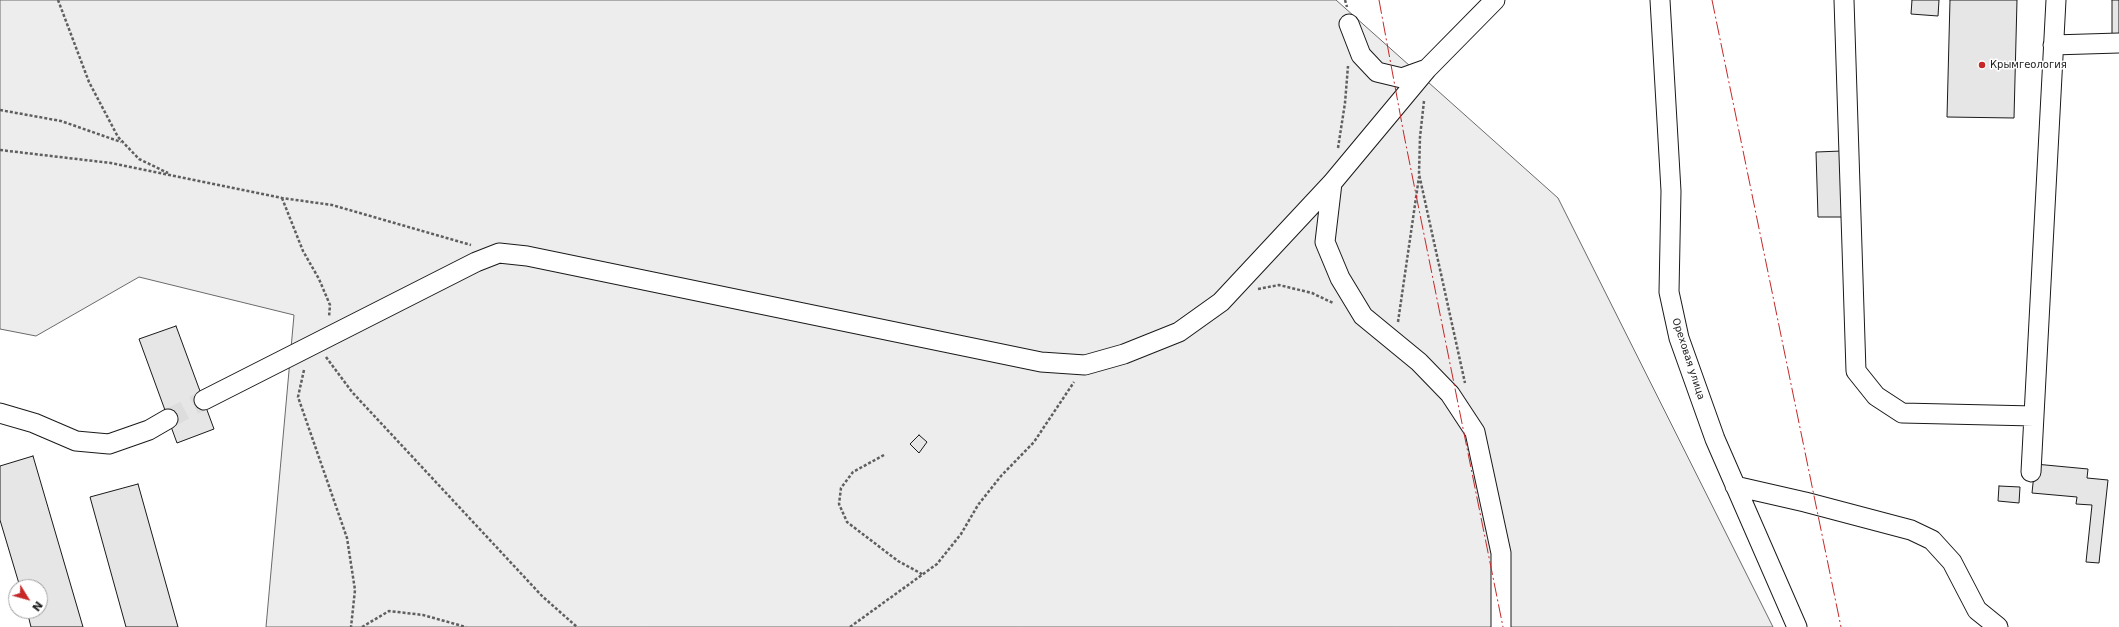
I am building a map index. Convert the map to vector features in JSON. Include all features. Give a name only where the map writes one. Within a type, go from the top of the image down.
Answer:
[{"type":"street","points":[[204,400],[476,262],[499,253],[527,256],[1042,362],[1085,364],[1124,354],[1179,332],[1221,302],[1332,183],[1427,69],[1495,0]]},
{"type":"street","name":"Ореховая улица","points":[[1660,0],[1671,191],[1668,292],[1679,338],[1715,439],[1797,627]]},
{"type":"street","points":[[1844,0],[1856,371],[1876,396],[1902,414],[2034,416]]},
{"type":"street","points":[[2031,472],[2056,0]]},
{"type":"street","points":[[1349,24],[1361,55],[1377,72],[1402,78],[1427,69]]},
{"type":"street","points":[[2053,45],[2119,43]]},
{"type":"street","points":[[1332,183],[1325,242],[1340,278],[1363,316],[1394,344],[1419,362],[1450,394],[1475,432],[1501,553],[1502,627]]},
{"type":"street","points":[[0,413],[34,423],[76,441],[110,444],[149,430],[168,419]]},
{"type":"street","points":[[1735,486],[1805,502],[1911,530],[1932,540],[1952,562],[1977,610],[1998,627]]},
{"type":"path","points":[[58,0],[89,82],[103,112],[118,136],[139,159],[172,175]]},
{"type":"path","points":[[1346,0],[1349,24]]},
{"type":"path","points":[[1337,154],[1345,103],[1348,58]]},
{"type":"path","points":[[1394,344],[1420,174],[1420,136],[1424,99]]},
{"type":"path","points":[[0,110],[61,121],[123,142]]},
{"type":"path","points":[[0,150],[111,163],[282,198],[332,204],[499,253]]},
{"type":"path","points":[[1420,174],[1465,386]]},
{"type":"path","points":[[282,198],[303,251],[330,306],[329,324],[317,344],[352,392],[542,596],[577,627]]},
{"type":"path","points":[[1255,289],[1279,285],[1312,293],[1337,305]]},
{"type":"path","points":[[850,627],[937,564],[961,534],[978,505],[1001,476],[1034,442],[1085,364]]},
{"type":"path","points":[[304,368],[298,397],[347,538],[354,590],[351,627]]},
{"type":"path","points":[[884,455],[853,472],[841,488],[839,504],[847,522],[898,561],[922,574]]},
{"type":"path","points":[[362,627],[389,611],[423,615],[466,627]]},
{"type":"shaded area","points":[[0,0],[1336,0],[1558,198],[1773,627],[266,627],[294,315],[139,277],[36,336],[0,329]]},
{"type":"building","points":[[1912,0],[1939,0],[1938,16],[1911,14]]},
{"type":"building","name":"Крымгеология","points":[[1950,0],[2017,0],[2014,118],[1947,117]]},
{"type":"building","points":[[2112,0],[2119,0],[2119,36],[2112,36]]},
{"type":"building","points":[[1842,151],[1843,217],[1818,217],[1816,152]]},
{"type":"building","points":[[176,326],[214,429],[177,443],[139,339]]},
{"type":"building","points":[[919,435],[927,442],[919,453],[910,444]]},
{"type":"building","points":[[33,456],[83,627],[31,627],[29,619],[48,619],[48,579],[18,579],[0,520],[0,466]]},
{"type":"building","points":[[2035,464],[2088,469],[2087,478],[2108,480],[2099,563],[2086,562],[2092,505],[2076,504],[2077,497],[2032,493]]},
{"type":"building","points":[[138,484],[178,627],[126,627],[90,497]]},
{"type":"building","points":[[1999,486],[2020,487],[2019,503],[1998,501]]},
{"type":"tunnel","points":[[168,419],[204,400]]},
{"type":"power","points":[[1379,0],[1404,135],[1503,627]]},
{"type":"power","points":[[1712,0],[1841,627]]},
{"type":"place","name":"Крымгеология","points":[[1982,65]]}]
